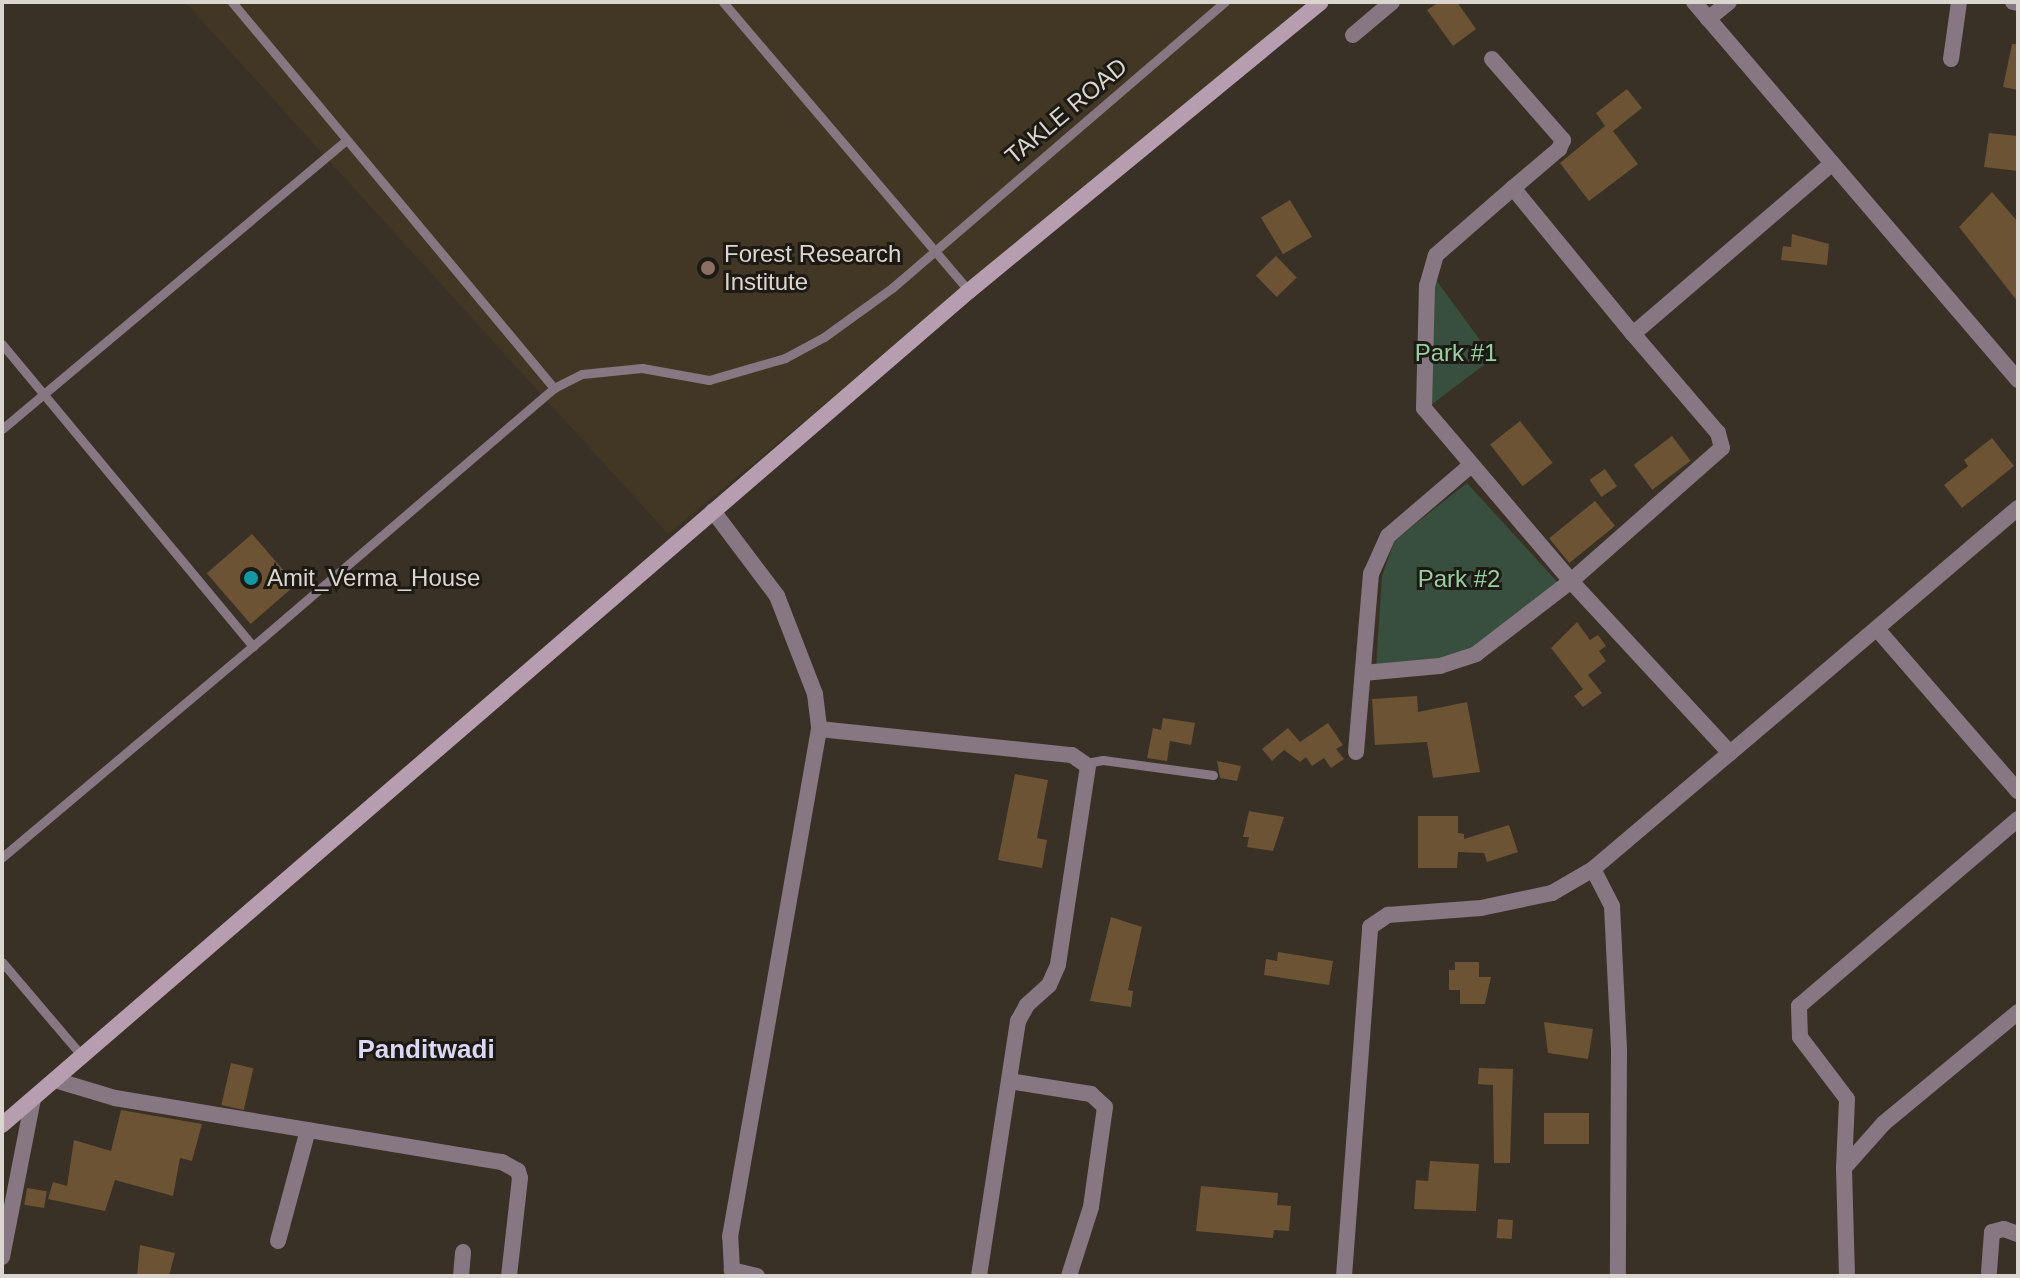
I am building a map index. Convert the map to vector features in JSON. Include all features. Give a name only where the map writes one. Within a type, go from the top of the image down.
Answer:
[{"type":"main road","points":[[2,1125],[969,291],[1321,2]]},
{"type":"street","points":[[1353,35],[1392,2]]},
{"type":"street","points":[[1694,2],[1830,165],[2018,380]]},
{"type":"street","points":[[1708,19],[1729,2]]},
{"type":"street","points":[[1951,59],[1959,2]]},
{"type":"street","points":[[1492,59],[1563,140],[1436,255],[1427,286],[1424,408],[1470,466],[1571,581],[1730,753]]},
{"type":"street","points":[[1633,334],[1830,165]]},
{"type":"street","points":[[1363,673],[1440,666],[1476,654],[1571,581],[1722,448],[1718,433],[1513,188]]},
{"type":"street","points":[[1356,752],[1371,574],[1388,536],[1470,466]]},
{"type":"street","points":[[1344,1276],[1370,927],[1388,915],[1532,900],[1593,869],[2018,508]]},
{"type":"street","points":[[713,511],[777,596],[815,694],[819,729],[730,1237],[732,1270],[757,1276]]},
{"type":"street","points":[[1877,629],[2018,791]]},
{"type":"street","points":[[819,729],[1072,755],[1086,763],[1089,773],[1058,965],[1049,985],[1027,1005],[1018,1021],[979,1276]]},
{"type":"street","points":[[1847,1276],[1844,1168],[1847,1099],[1800,1037],[1795,1015],[1799,1006],[2018,819]]},
{"type":"street","points":[[1593,869],[1612,906],[1619,1050],[1618,1276]]},
{"type":"street","points":[[1844,1168],[1884,1123],[2018,1012]]},
{"type":"street","points":[[55,1080],[115,1098],[512,1166],[520,1178],[509,1276]]},
{"type":"street","points":[[1009,1081],[1091,1094],[1105,1107],[1091,1207],[1069,1276]]},
{"type":"street","points":[[2,1257],[33,1099]]},
{"type":"street","points":[[278,1241],[308,1130]]},
{"type":"street","points":[[1989,1272],[1992,1232],[2004,1229],[2018,1234]]},
{"type":"street","points":[[461,1276],[463,1252]]},
{"type":"lane","points":[[232,2],[554,388]]},
{"type":"lane","points":[[723,2],[969,291]]},
{"type":"lane","name":"TAKLE ROAD","points":[[2,857],[554,388],[582,374],[642,368],[709,380],[785,358],[824,337],[933,250],[1225,2]]},
{"type":"lane","points":[[2,429],[346,140]]},
{"type":"lane","points":[[2,344],[253,646]]},
{"type":"lane","points":[[1086,763],[1103,760],[1213,775]]},
{"type":"lane","points":[[2,962],[82,1056]]},
{"type":"shaded area","name":"Forest Research Institute","points":[[185,2],[1312,2],[668,534]]},
{"type":"green space","name":"Park #1","points":[[1431,273],[1493,358],[1427,408]]},
{"type":"green space","name":"Park #2","points":[[1467,483],[1560,585],[1501,637],[1426,666],[1376,669],[1382,576],[1395,540]]},
{"type":"building","points":[[1439,2],[1457,2],[1476,29],[1453,46],[1427,10]]},
{"type":"building","points":[[2012,44],[2018,44],[2018,90],[2003,87]]},
{"type":"building","points":[[1627,89],[1642,108],[1613,131],[1638,164],[1589,201],[1560,163],[1605,126],[1596,113]]},
{"type":"building","points":[[1989,133],[2018,136],[2018,171],[1984,167]]},
{"type":"building","points":[[1992,192],[2018,222],[2018,302],[1959,227]]},
{"type":"building","points":[[1290,200],[1312,237],[1283,254],[1261,218]]},
{"type":"building","points":[[1792,234],[1829,244],[1827,265],[1781,260],[1783,246],[1791,247]]},
{"type":"building","points":[[1276,256],[1297,278],[1277,297],[1256,275]]},
{"type":"building","points":[[1520,421],[1553,463],[1523,486],[1490,444]]},
{"type":"building","points":[[1672,436],[1691,461],[1652,490],[1634,465]]},
{"type":"building","points":[[1992,438],[2014,466],[1962,508],[1944,485],[1968,466],[1964,460]]},
{"type":"building","points":[[1605,469],[1617,486],[1601,497],[1589,480]]},
{"type":"building","points":[[1595,501],[1615,526],[1569,563],[1549,538]]},
{"type":"building","name":"Amit_Verma_House","points":[[252,534],[296,585],[251,624],[207,573]]},
{"type":"building","points":[[1577,622],[1590,640],[1598,635],[1606,646],[1599,651],[1606,661],[1588,675],[1602,693],[1583,707],[1574,696],[1583,689],[1551,648]]},
{"type":"building","points":[[1417,696],[1418,712],[1467,702],[1480,772],[1433,778],[1427,742],[1375,745],[1372,699]]},
{"type":"building","points":[[1163,718],[1195,723],[1191,745],[1170,741],[1167,761],[1147,758],[1153,728],[1161,730]]},
{"type":"building","points":[[1328,723],[1343,745],[1336,749],[1344,759],[1331,768],[1324,758],[1312,766],[1306,757],[1300,762],[1284,750],[1272,761],[1262,749],[1288,728],[1300,742]]},
{"type":"building","points":[[1217,761],[1241,766],[1237,781],[1220,778]]},
{"type":"building","points":[[1015,774],[1048,780],[1037,838],[1047,840],[1042,868],[998,860]]},
{"type":"building","points":[[1249,811],[1284,817],[1273,851],[1247,847],[1249,837],[1243,837]]},
{"type":"building","points":[[1418,816],[1458,816],[1458,833],[1464,834],[1464,839],[1509,825],[1518,852],[1487,862],[1484,853],[1458,852],[1457,868],[1418,868]]},
{"type":"building","points":[[1111,917],[1142,927],[1128,990],[1133,991],[1131,1007],[1090,1001]]},
{"type":"building","points":[[1278,952],[1333,961],[1329,985],[1264,975],[1266,959],[1277,961]]},
{"type":"building","points":[[1455,962],[1479,962],[1479,977],[1491,977],[1485,1004],[1460,1004],[1460,990],[1449,990],[1449,970],[1455,970]]},
{"type":"building","points":[[1544,1022],[1593,1029],[1588,1059],[1548,1053]]},
{"type":"building","points":[[231,1063],[253,1068],[244,1110],[221,1105]]},
{"type":"building","points":[[1479,1068],[1513,1069],[1510,1163],[1494,1163],[1493,1085],[1478,1084]]},
{"type":"building","points":[[121,1110],[202,1124],[192,1161],[180,1158],[173,1196],[115,1180],[105,1211],[48,1199],[53,1182],[67,1186],[74,1140],[111,1151]]},
{"type":"building","points":[[1544,1113],[1589,1113],[1589,1144],[1544,1144]]},
{"type":"building","points":[[1430,1161],[1479,1164],[1476,1211],[1414,1209],[1416,1180],[1428,1181]]},
{"type":"building","points":[[1201,1186],[1278,1193],[1277,1205],[1291,1206],[1289,1231],[1274,1230],[1273,1238],[1196,1231]]},
{"type":"building","points":[[27,1188],[47,1191],[44,1208],[24,1205]]},
{"type":"building","points":[[1498,1219],[1513,1220],[1512,1239],[1497,1238]]},
{"type":"building","points":[[140,1245],[175,1253],[169,1276],[137,1276]]},
{"type":"place","name":"Forest Research Institute","points":[[708,268]]},
{"type":"place","name":"Amit_Verma_House","points":[[251,578]]},
{"type":"district","name":"Panditwadi","points":[[426,1050]]}]
